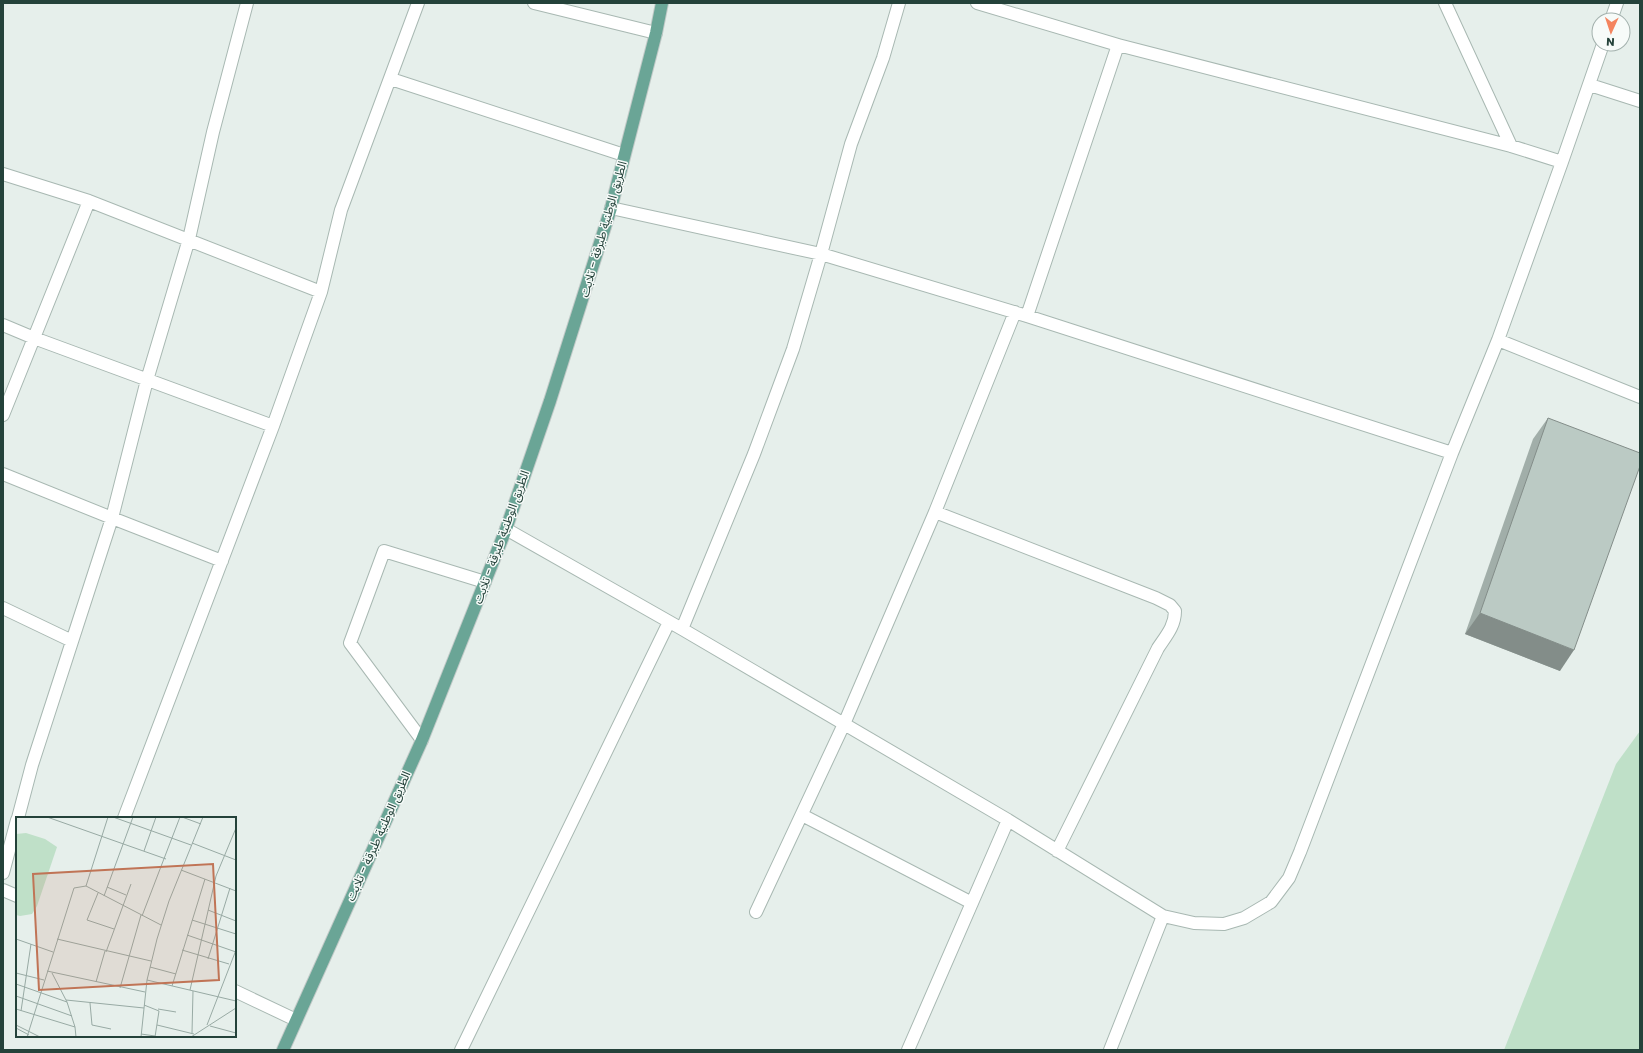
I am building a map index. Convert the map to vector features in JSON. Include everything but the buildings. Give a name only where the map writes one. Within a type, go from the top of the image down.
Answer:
[{"type":"main road","name":"الطريق الوطنية طبرقة - تلابت","points":[[282,1050],[422,740],[506,529],[550,401],[611,208],[656,33],[662,3]]},
{"type":"street","points":[[18,817],[32,765],[112,518],[147,380],[189,239],[213,132],[247,3]]},
{"type":"street","points":[[124,817],[273,426],[321,292],[341,210],[418,3]]},
{"type":"street","points":[[534,3],[656,33]]},
{"type":"street","points":[[682,629],[757,446],[793,349],[851,144],[883,58],[899,3]]},
{"type":"street","points":[[977,3],[1118,44],[1511,146],[1562,162]]},
{"type":"street","points":[[1445,3],[1511,146]]},
{"type":"street","points":[[756,912],[844,724],[1021,314],[1118,44]]},
{"type":"street","points":[[506,529],[682,629],[1008,820],[1163,916],[1194,923],[1224,924],[1244,918],[1270,902],[1289,878],[1452,453],[1498,340],[1590,85],[1600,52]]},
{"type":"street","points":[[391,79],[624,155]]},
{"type":"street","points":[[1590,85],[1640,101]]},
{"type":"street","points":[[3,174],[89,201],[321,292]]},
{"type":"street","points":[[3,415],[89,201]]},
{"type":"street","points":[[611,208],[821,254],[1021,314],[1452,453]]},
{"type":"street","points":[[3,325],[34,338],[273,426]]},
{"type":"street","points":[[1498,340],[1640,397]]},
{"type":"street","points":[[3,474],[222,561]]},
{"type":"street","points":[[935,512],[1156,598],[1170,604],[1175,611],[1175,618],[1172,627],[1158,648],[1057,851]]},
{"type":"street","points":[[422,740],[350,643],[384,551],[485,582]]},
{"type":"street","points":[[3,608],[72,641]]},
{"type":"street","points":[[460,1050],[669,622]]},
{"type":"street","points":[[802,815],[972,903]]},
{"type":"street","points":[[908,1050],[1008,820]]},
{"type":"street","points":[[3,872],[16,823]]},
{"type":"street","points":[[3,890],[16,896]]},
{"type":"street","points":[[1110,1050],[1163,916]]},
{"type":"street","points":[[236,991],[296,1020]]},
{"type":"green space","points":[[1640,731],[1640,1050],[1504,1050],[1616,764]]}]
